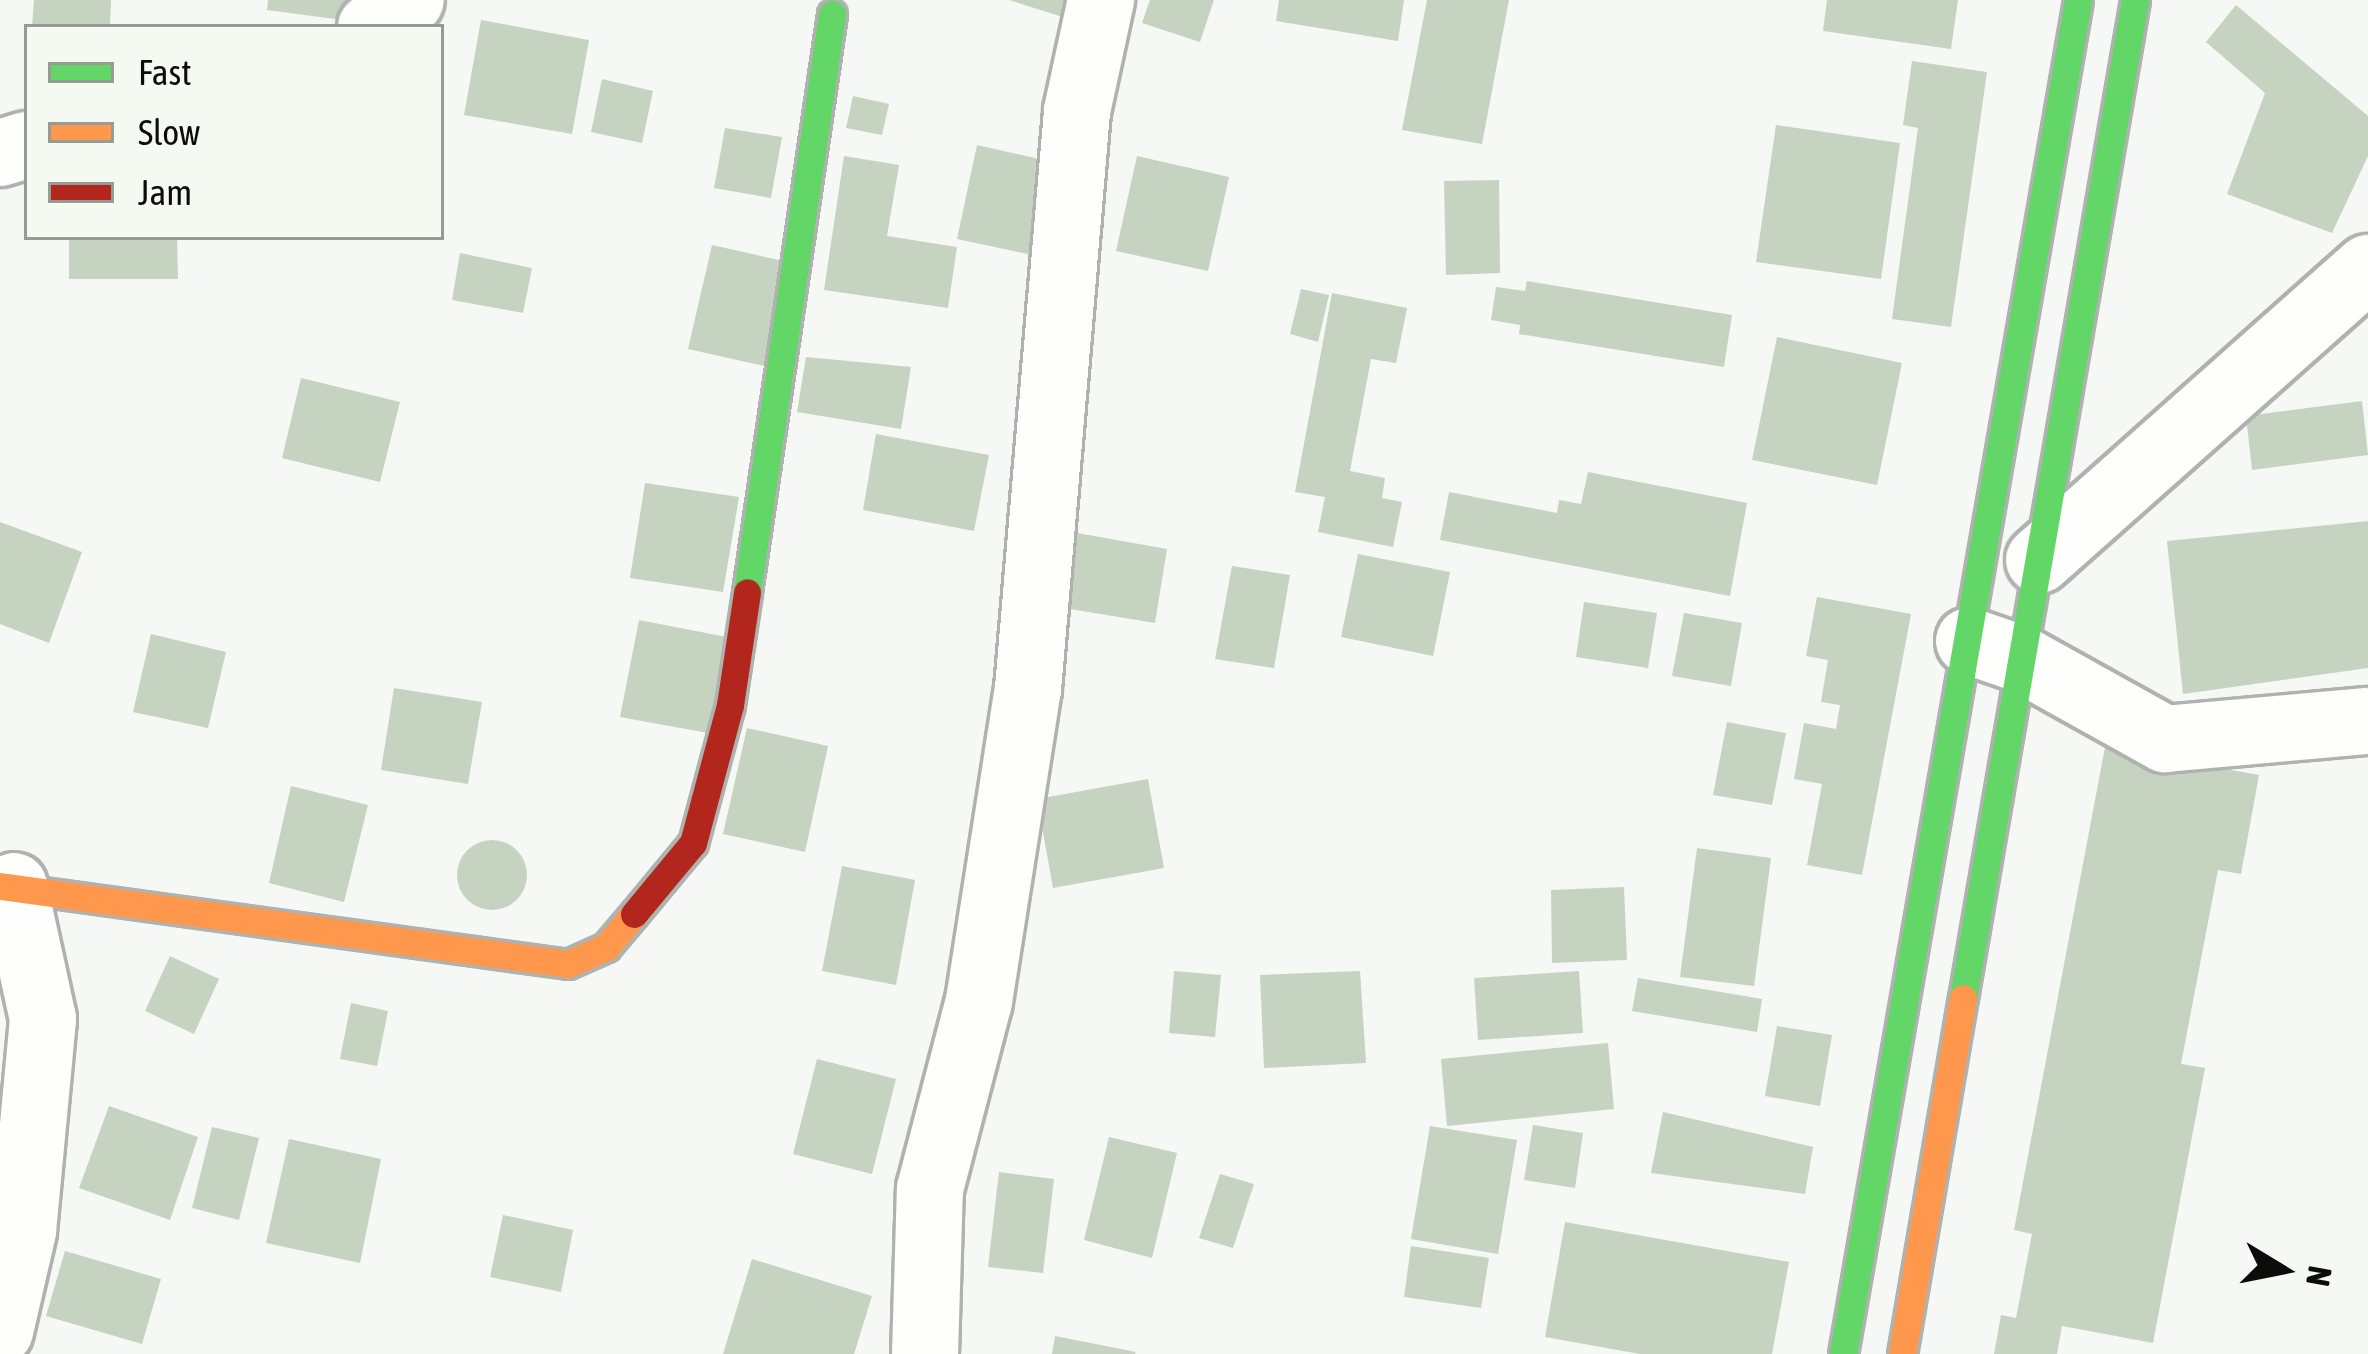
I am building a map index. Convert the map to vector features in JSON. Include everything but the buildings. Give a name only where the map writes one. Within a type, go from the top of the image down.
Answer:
[{"type":"main road","points":[[1902,1354],[2078,0]]},
{"type":"main road","points":[[1843,1354],[1860,1254],[1994,650],[2038,560],[2135,0]]},
{"type":"main road","points":[[7,886],[568,964],[606,947],[693,844],[730,705],[832,14]]},
{"type":"main road","points":[[1860,1254],[1917,1263]]},
{"type":"street","points":[[375,24],[411,0]]},
{"type":"street","points":[[925,1354],[930,1189],[979,1001],[1028,689],[1077,111],[1101,0]]},
{"type":"street","points":[[2038,560],[2368,268]]},
{"type":"street","points":[[1994,650],[2165,740],[2368,721]]},
{"type":"street","points":[[0,1331],[23,1232],[43,1019],[7,886]]},
{"type":"traffic: fast","points":[[1843,1354],[2078,0]]},
{"type":"traffic: fast","points":[[1963,998],[2135,0]]},
{"type":"traffic: fast","points":[[747,592],[832,14]]},
{"type":"traffic: slow","points":[[0,886],[568,964],[606,947],[634,914]]},
{"type":"traffic: slow","points":[[1902,1354],[1963,998]]},
{"type":"traffic: jam","points":[[634,914],[693,843],[730,705],[747,592]]}]
